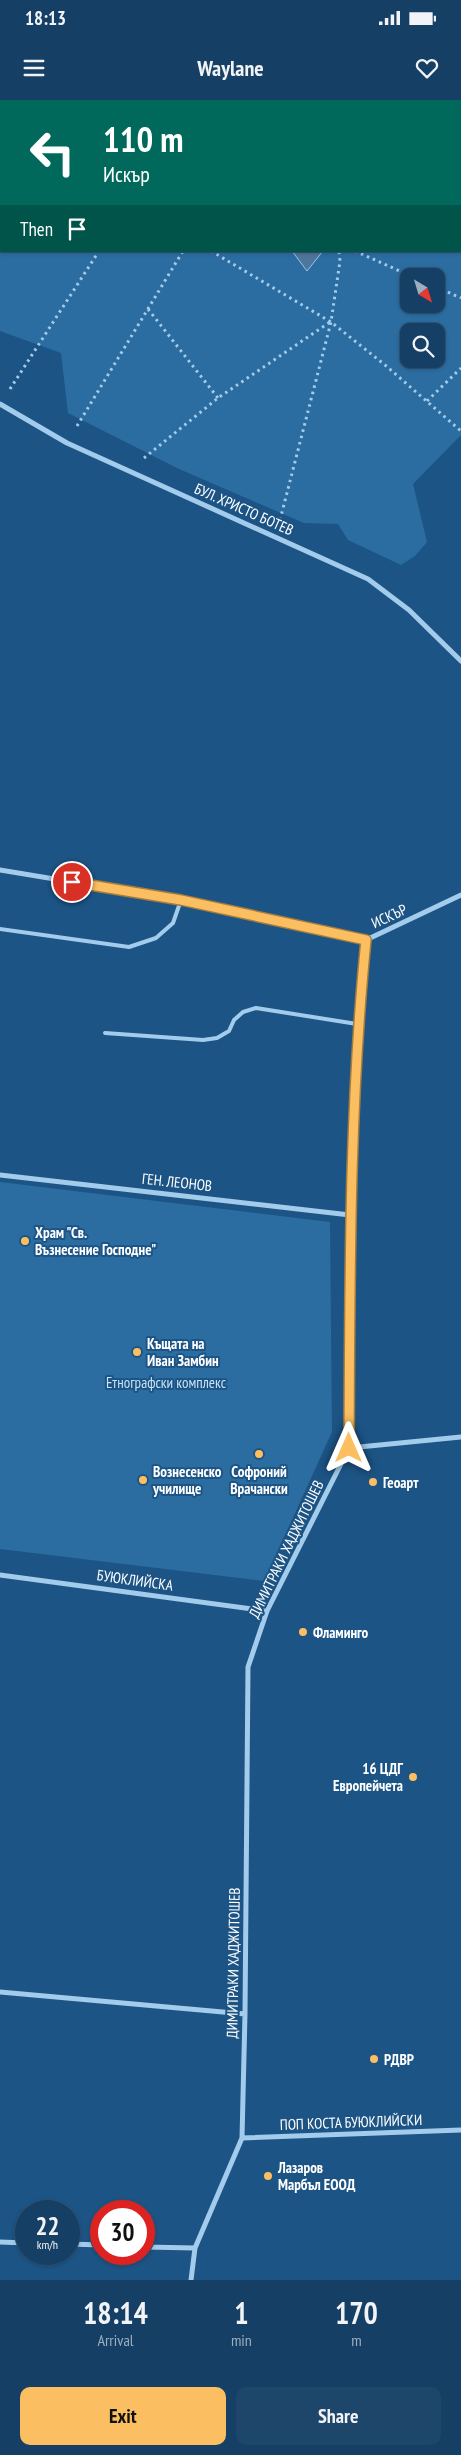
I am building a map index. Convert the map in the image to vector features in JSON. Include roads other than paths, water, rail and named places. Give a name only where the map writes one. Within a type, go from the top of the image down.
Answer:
[{"type":"street","name":"БУЛ. ХРИСТО БОТЕВ","points":[[0,404],[67,443],[368,579],[409,610],[461,661]]},
{"type":"street","name":"ИСКЪР","points":[[0,870],[181,900],[366,940],[461,895]]},
{"type":"street","name":"ДИМИТРАКИ ХАДЖИТОШЕВ","points":[[191,2280],[195,2248],[242,2138],[248,1667],[267,1610],[349,1448],[350,1215],[357,1024],[366,940]]},
{"type":"street","name":"ГЕН. ЛЕОНОВ","points":[[0,1175],[350,1215]]},
{"type":"street","points":[[349,1448],[461,1436]]},
{"type":"street","name":"БУЮКЛИЙСКА","points":[[0,1575],[267,1610]]},
{"type":"street","points":[[0,1992],[245,2014]]},
{"type":"street","name":"ПОП КОСТА БУЮКЛИЙСКИ","points":[[242,2138],[461,2130]]},
{"type":"street","points":[[0,2242],[15,2242]]},
{"type":"street","points":[[155,2246],[195,2248]]},
{"type":"lane","points":[[0,929],[129,947],[156,938],[162,933],[173,923],[181,900]]},
{"type":"lane","points":[[106,1032],[203,1040],[217,1038],[229,1031],[234,1020],[243,1012],[256,1008],[357,1024]]},
{"type":"place","name":"Храм \"Св. Възнесение Господне\"","points":[[25,1241]]},
{"type":"place","name":"Къщата на Иван Замбин","points":[[137,1352]]},
{"type":"place","name":"Софроний Врачански","points":[[259,1454]]},
{"type":"place","name":"Вознесенско училище","points":[[143,1480]]},
{"type":"place","name":"Геоарт","points":[[373,1482]]},
{"type":"place","name":"Фламинго","points":[[303,1632]]},
{"type":"place","name":"16 ЦДГ Европейчета","points":[[413,1777]]},
{"type":"place","name":"РДВР","points":[[374,2059]]},
{"type":"place","name":"Лазаров Марбъл ЕООД","points":[[268,2176]]},
{"type":"park label","name":"Етнографски комплекс","points":[[166,1382]]}]
